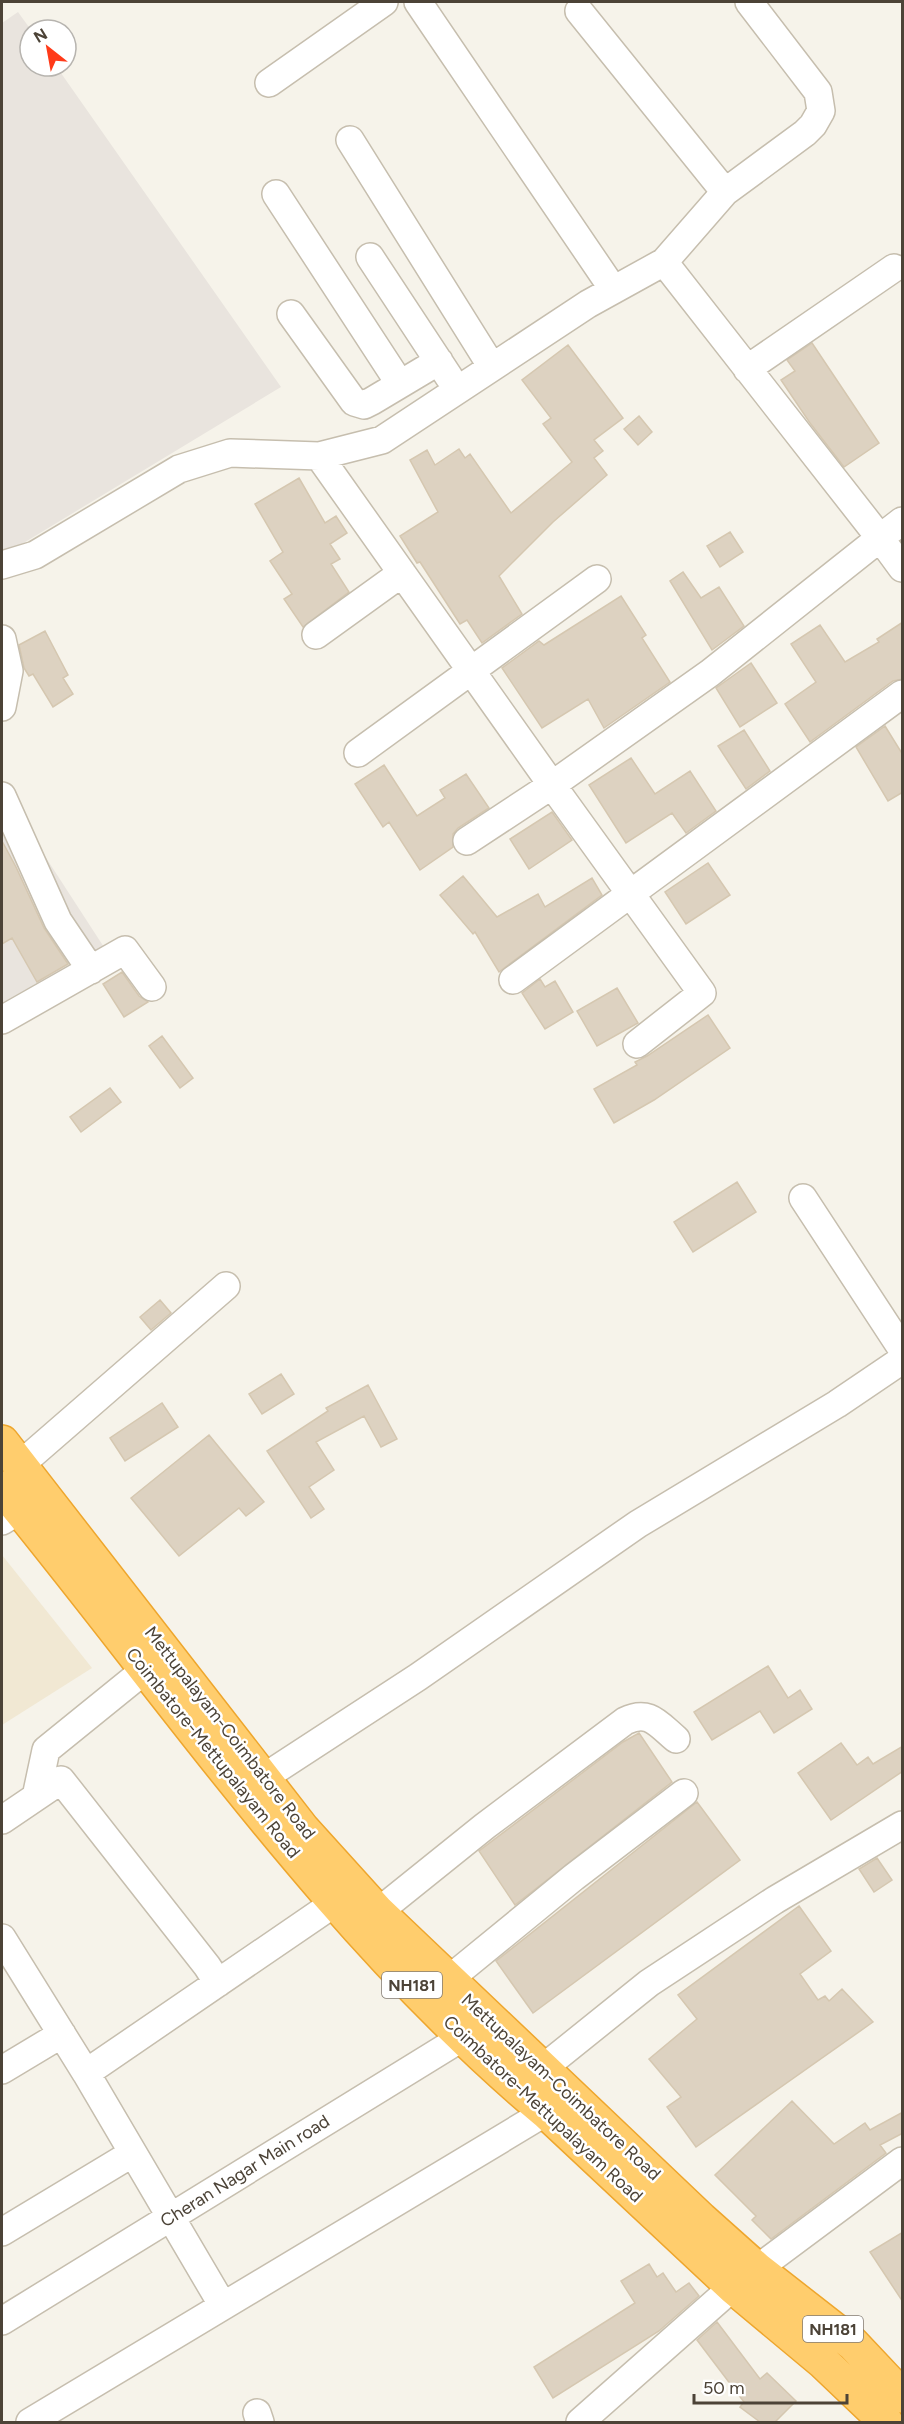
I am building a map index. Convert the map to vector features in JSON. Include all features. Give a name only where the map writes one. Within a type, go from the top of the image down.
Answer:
[{"type":"highway","name":"Coimbatore-Mettupalayam Road","points":[[9,1485],[146,1669],[242,1792],[336,1902],[474,2027],[546,2112],[745,2278],[823,2362],[886,2422]]},
{"type":"highway","name":"Mettupalayam-Coimbatore Road","points":[[9,1485],[263,1778],[302,1828],[378,1912],[448,1980],[474,2027],[542,2069],[745,2278],[853,2344],[903,2396]]},
{"type":"street","points":[[269,83],[384,2]]},
{"type":"street","points":[[418,2],[613,289]]},
{"type":"street","points":[[2,565],[35,555],[180,469],[230,453],[319,456],[382,440],[613,289],[664,262],[725,192],[805,133],[821,111],[818,92],[749,2]]},
{"type":"street","points":[[579,11],[725,192]]},
{"type":"street","points":[[350,140],[492,367]]},
{"type":"street","points":[[276,194],[400,384]]},
{"type":"street","points":[[369,257],[458,390]]},
{"type":"street","points":[[664,262],[903,568]]},
{"type":"street","points":[[747,369],[894,268]]},
{"type":"street","points":[[291,314],[354,402],[364,405],[439,362]]},
{"type":"street","points":[[319,456],[702,993],[637,1044]]},
{"type":"street","points":[[467,842],[710,673],[903,521]]},
{"type":"street","points":[[316,635],[402,573]]},
{"type":"street","points":[[358,753],[597,579]]},
{"type":"street","points":[[2,639],[9,671],[2,707]]},
{"type":"street","points":[[513,980],[903,694]]},
{"type":"street","points":[[2,796],[58,921],[91,970]]},
{"type":"street","points":[[2,1020],[126,950],[152,987]]},
{"type":"street","points":[[803,1198],[903,1349]]},
{"type":"street","points":[[9,1485],[226,1286]]},
{"type":"street","points":[[263,1778],[418,1677],[638,1524],[837,1404],[903,1360]]},
{"type":"street","points":[[36,1797],[46,1750],[146,1669]]},
{"type":"street","points":[[378,1912],[485,1826],[625,1721],[636,1716],[648,1716],[676,1739]]},
{"type":"street","points":[[2,1820],[61,1780],[218,1983]]},
{"type":"street","points":[[448,1980],[574,1877],[684,1793]]},
{"type":"street","points":[[542,2069],[649,1983],[775,1900],[903,1825]]},
{"type":"street","points":[[86,2073],[336,1902]]},
{"type":"street","points":[[2,1938],[86,2073],[223,2306]]},
{"type":"street","name":"Cheran Nagar Main road","points":[[2,2321],[474,2027]]},
{"type":"street","points":[[2,2070],[62,2034]]},
{"type":"street","points":[[30,2422],[546,2112]]},
{"type":"street","points":[[2,2232],[133,2153]]},
{"type":"street","points":[[580,2422],[745,2278],[903,2161]]},
{"type":"shaded area","points":[[18,12],[22,18],[18,18],[18,78],[64,78],[281,387],[2,556],[2,23]]},
{"type":"shaded area","points":[[2,790],[111,958],[2,1016]]},
{"type":"shaded area","points":[[2,1555],[92,1668],[2,1725]]},
{"type":"building","points":[[812,343],[879,443],[844,467],[781,380],[795,371],[787,360]]},
{"type":"building","points":[[568,345],[623,418],[594,440],[603,451],[594,458],[607,475],[553,522],[499,576],[522,614],[482,643],[467,620],[460,624],[420,562],[417,563],[400,536],[438,512],[410,460],[427,450],[435,465],[459,449],[465,458],[470,454],[511,513],[572,462],[543,424],[551,418],[522,380]]},
{"type":"building","points":[[639,416],[652,432],[638,445],[624,429]]},
{"type":"building","points":[[299,478],[325,523],[336,516],[347,533],[330,544],[340,559],[331,564],[349,592],[303,627],[284,599],[292,594],[270,561],[283,552],[255,504]]},
{"type":"building","points":[[730,532],[743,552],[720,567],[707,546]]},
{"type":"building","points":[[683,572],[701,598],[719,587],[744,626],[712,650],[670,581]]},
{"type":"building","points":[[621,596],[646,635],[642,638],[670,682],[604,728],[588,699],[542,728],[502,668],[539,641],[544,645]]},
{"type":"building","points":[[903,622],[903,679],[893,681],[810,742],[785,704],[816,682],[791,644],[820,625],[845,662],[879,642],[877,639]]},
{"type":"building","points":[[45,631],[68,675],[63,678],[73,694],[53,707],[33,674],[29,676],[24,668],[19,645]]},
{"type":"building","points":[[751,663],[777,703],[740,727],[716,688]]},
{"type":"building","points":[[885,726],[903,755],[903,792],[888,801],[856,747]]},
{"type":"building","points":[[744,730],[770,771],[746,789],[718,746]]},
{"type":"building","points":[[631,758],[655,794],[690,771],[716,811],[686,833],[672,813],[626,843],[589,785]]},
{"type":"building","points":[[384,765],[417,816],[445,798],[440,790],[466,774],[489,808],[458,828],[453,834],[453,847],[420,870],[389,822],[383,827],[355,784]]},
{"type":"building","points":[[552,812],[572,840],[529,869],[510,839]]},
{"type":"building","points":[[2,841],[44,928],[68,964],[37,982],[12,938],[2,944]]},
{"type":"building","points":[[708,863],[730,895],[686,924],[665,892]]},
{"type":"building","points":[[463,876],[497,917],[538,894],[545,907],[592,878],[602,895],[499,972],[475,932],[473,934],[440,895]]},
{"type":"building","points":[[122,972],[139,996],[148,1002],[124,1017],[103,984]]},
{"type":"building","points":[[540,979],[545,987],[555,981],[573,1012],[545,1029],[522,993]]},
{"type":"building","points":[[617,988],[638,1023],[597,1046],[577,1011]]},
{"type":"building","points":[[708,1015],[730,1048],[654,1100],[614,1123],[594,1089],[637,1065],[635,1062]]},
{"type":"building","points":[[162,1036],[193,1078],[180,1088],[149,1046]]},
{"type":"building","points":[[110,1088],[121,1102],[81,1132],[70,1117]]},
{"type":"building","points":[[737,1182],[756,1212],[693,1252],[674,1222]]},
{"type":"building","points":[[160,1300],[171,1313],[151,1330],[140,1317]]},
{"type":"building","points":[[281,1374],[294,1394],[262,1414],[249,1394]]},
{"type":"building","points":[[368,1385],[397,1439],[381,1447],[364,1416],[316,1442],[334,1470],[309,1487],[324,1509],[311,1518],[267,1451],[328,1411],[326,1408]]},
{"type":"building","points":[[162,1403],[178,1427],[125,1461],[110,1438]]},
{"type":"building","points":[[209,1435],[264,1502],[246,1516],[239,1508],[179,1556],[131,1498]]},
{"type":"building","points":[[768,1666],[788,1698],[800,1690],[812,1709],[774,1733],[760,1711],[712,1740],[694,1712]]},
{"type":"building","points":[[639,1733],[672,1782],[515,1905],[479,1851],[623,1742]]},
{"type":"building","points":[[841,1743],[857,1765],[868,1757],[873,1764],[903,1746],[903,1771],[831,1820],[798,1773]]},
{"type":"building","points":[[697,1802],[740,1860],[533,2013],[496,1961]]},
{"type":"building","points":[[877,1858],[892,1880],[874,1892],[859,1869]]},
{"type":"building","points":[[799,1906],[831,1951],[800,1974],[818,2000],[825,1996],[829,2001],[842,1989],[873,2022],[696,2147],[667,2107],[681,2097],[649,2059],[697,2019],[678,1995]]},
{"type":"building","points":[[792,2101],[834,2144],[865,2123],[870,2130],[903,2112],[903,2133],[880,2145],[886,2153],[771,2239],[752,2220],[756,2216],[715,2175]]},
{"type":"building","points":[[903,2232],[903,2302],[870,2252]]},
{"type":"building","points":[[649,2264],[657,2277],[663,2273],[676,2292],[689,2283],[699,2296],[659,2331],[553,2398],[534,2367],[635,2303],[621,2281]]},
{"type":"building","points":[[717,2322],[760,2379],[767,2373],[796,2401],[775,2422],[760,2422],[740,2407],[744,2402],[697,2340]]}]
